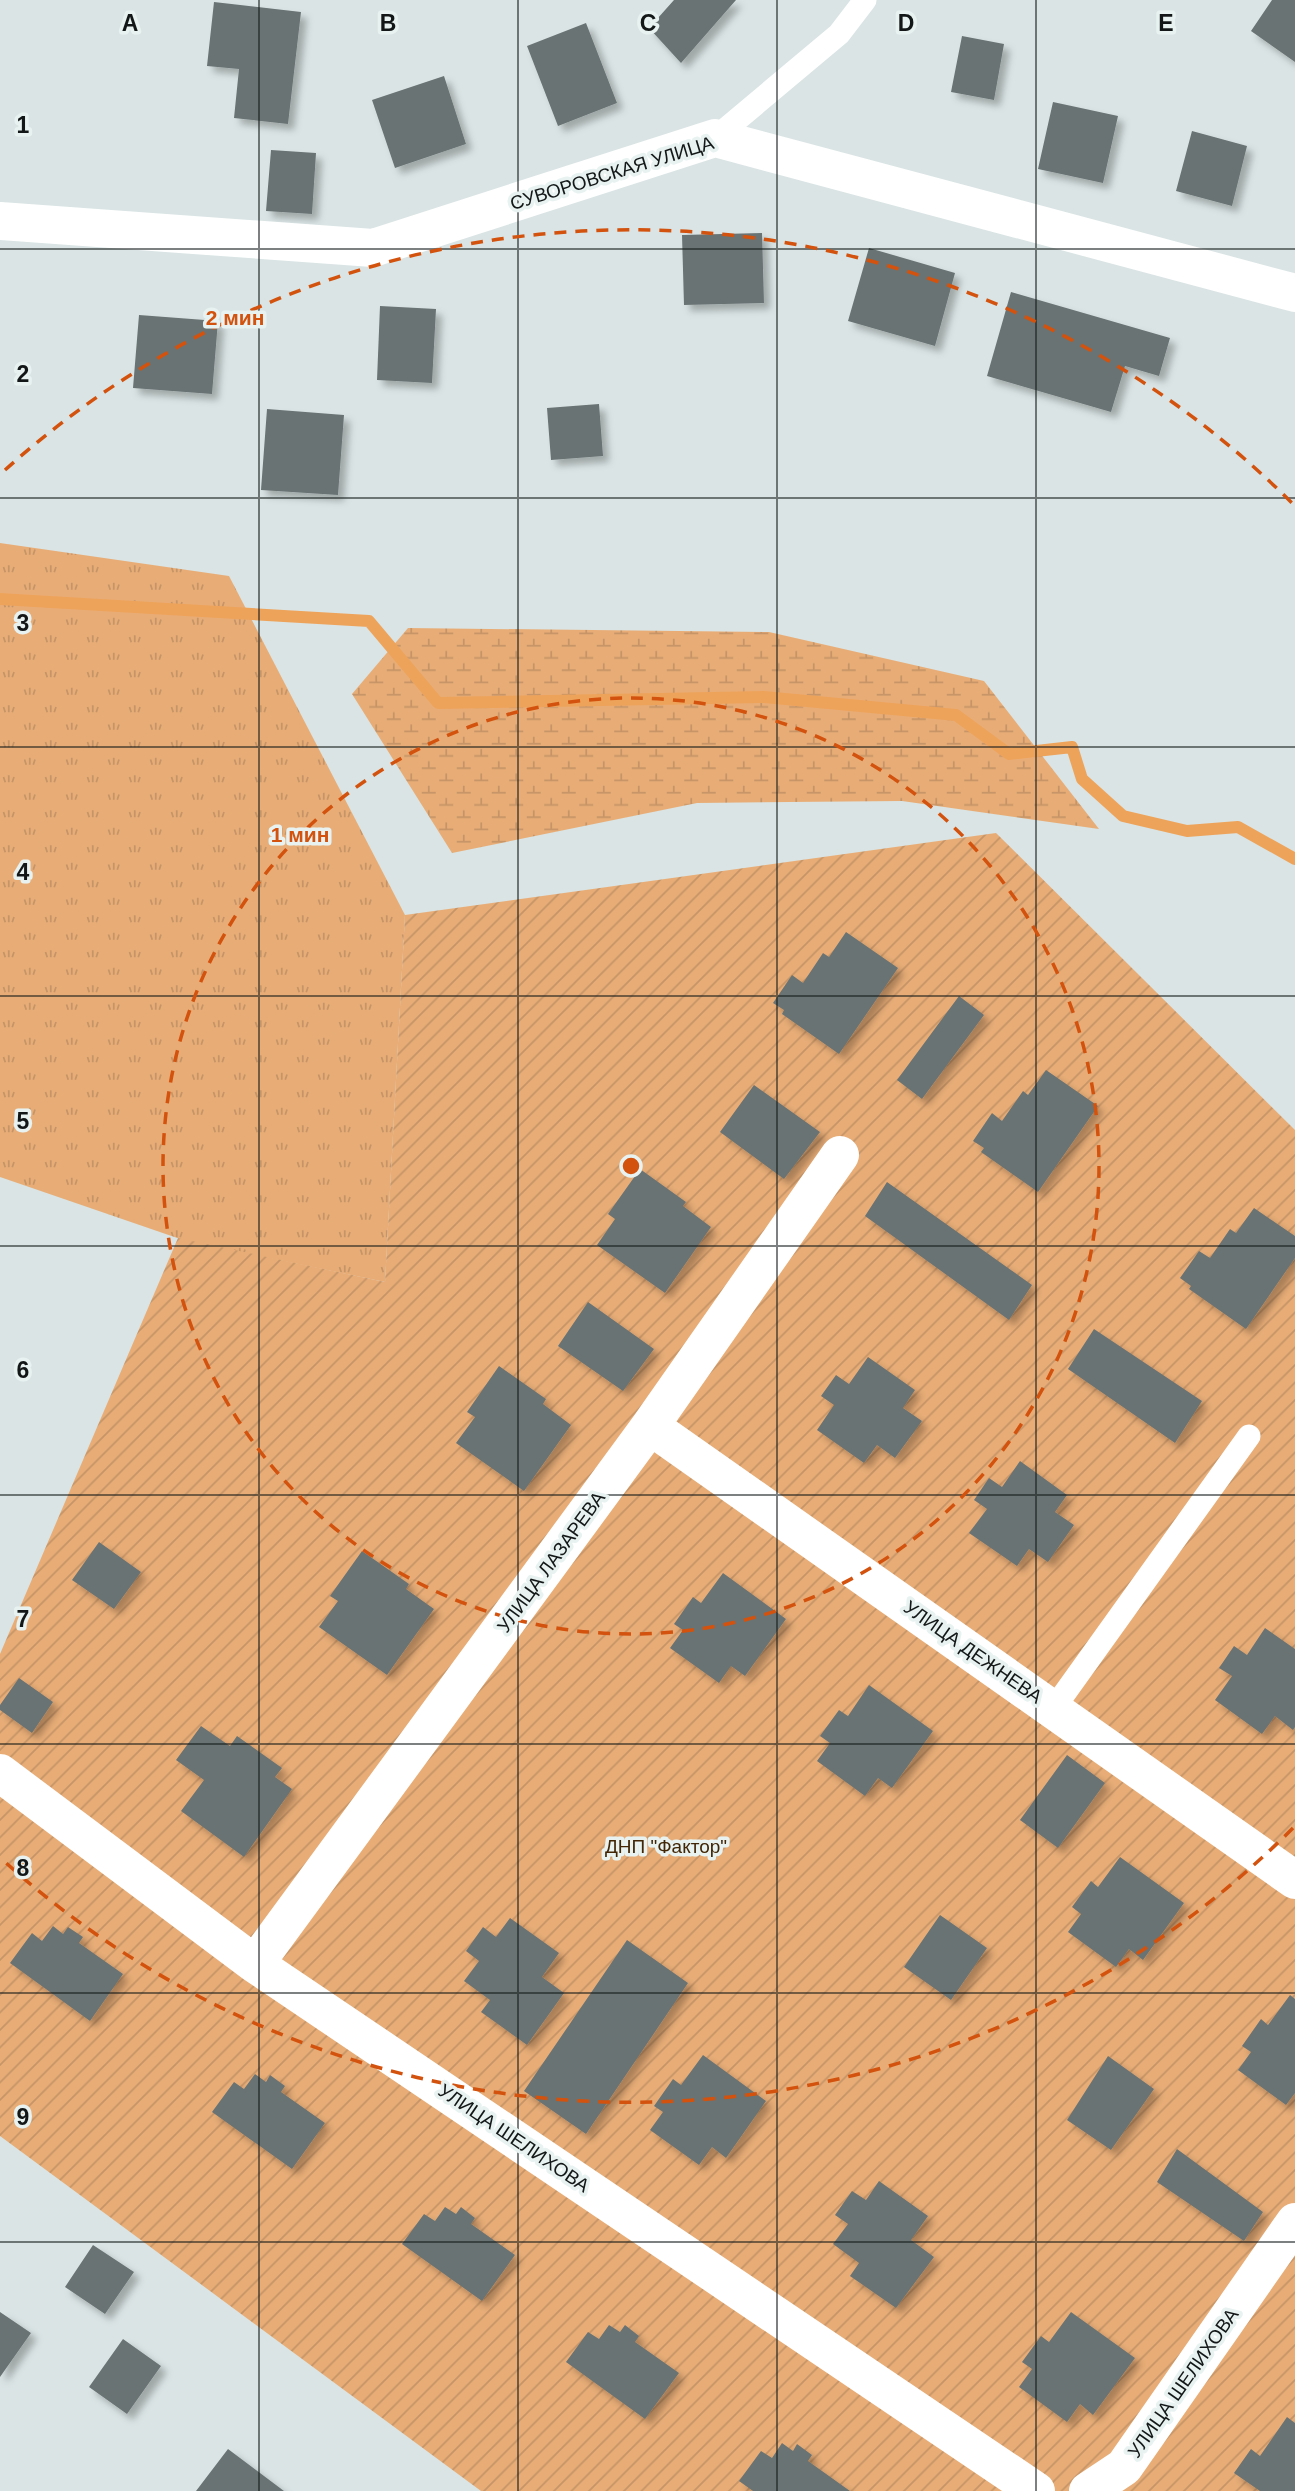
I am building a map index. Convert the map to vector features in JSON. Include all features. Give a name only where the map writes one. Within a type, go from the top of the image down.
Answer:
[{"type":"street","name":"СУВОРОВСКАЯ УЛИЦА","points":[[0,221],[373,248],[715,138],[1295,293]]},
{"type":"street","name":"УЛИЦА ЛАЗАРЕВА","points":[[255,1964],[650,1426],[839,1155]]},
{"type":"street","name":"УЛИЦА ДЕЖНЕВА","points":[[650,1426],[1295,1880]]},
{"type":"street","name":"УЛИЦА ШЕЛИХОВА","points":[[0,1773],[255,1964],[1036,2491]]},
{"type":"street","name":"УЛИЦА ШЕЛИХОВА","points":[[1088,2491],[1124,2467],[1295,2222]]},
{"type":"lane","points":[[715,138],[839,34],[865,0]]},
{"type":"lane","points":[[1054,1708],[1249,1436]]},
{"type":"green space","points":[[0,543],[229,576],[405,915],[385,1282],[186,1241],[0,1177]]},
{"type":"green space","points":[[408,628],[769,632],[984,681],[1099,829],[902,801],[697,803],[452,853],[352,694]]},
{"type":"green space","name":"ДНП \"Фактор\"","points":[[996,833],[1295,1130],[1295,2491],[481,2491],[0,2136],[0,1654],[178,1238],[385,1282],[405,915]]},
{"type":"building","points":[[674,0],[736,0],[681,63],[649,28]]},
{"type":"building","points":[[1272,0],[1295,0],[1295,62],[1251,31]]},
{"type":"building","points":[[214,2],[301,12],[288,124],[234,118],[239,69],[207,66]]},
{"type":"building","points":[[586,23],[617,103],[558,126],[527,46]]},
{"type":"building","points":[[962,36],[1004,44],[994,100],[951,92]]},
{"type":"building","points":[[444,76],[466,144],[395,168],[372,100]]},
{"type":"building","points":[[1053,102],[1118,116],[1103,183],[1038,169]]},
{"type":"building","points":[[1192,131],[1247,146],[1232,206],[1176,191]]},
{"type":"building","points":[[271,150],[316,153],[312,214],[266,211]]},
{"type":"building","points":[[762,233],[764,303],[684,305],[682,235]]},
{"type":"building","points":[[869,248],[955,273],[935,346],[848,321]]},
{"type":"building","points":[[1011,292],[1170,338],[1159,376],[1125,366],[1111,412],[987,376]]},
{"type":"building","points":[[380,306],[436,309],[432,383],[377,380]]},
{"type":"building","points":[[139,315],[218,321],[212,394],[133,388]]},
{"type":"building","points":[[599,404],[603,456],[551,460],[547,408]]},
{"type":"building","points":[[267,409],[344,415],[338,495],[261,490]]},
{"type":"building","points":[[846,932],[898,968],[839,1054],[782,1014],[784,1010],[773,1003],[792,975],[803,983],[823,953],[829,957]]},
{"type":"building","points":[[959,996],[984,1015],[922,1099],[897,1080]]},
{"type":"building","points":[[1046,1070],[1098,1106],[1038,1192],[981,1152],[984,1148],[973,1141],[992,1113],[1002,1121],[1023,1091],[1028,1095]]},
{"type":"building","points":[[754,1085],[820,1132],[784,1179],[720,1132]]},
{"type":"building","points":[[640,1169],[686,1202],[683,1206],[711,1227],[665,1293],[597,1245],[615,1219],[608,1214]]},
{"type":"building","points":[[887,1182],[1032,1285],[1009,1320],[865,1216]]},
{"type":"building","points":[[1254,1208],[1295,1236],[1295,1258],[1246,1329],[1189,1289],[1191,1286],[1180,1278],[1199,1251],[1210,1258],[1230,1229],[1236,1233]]},
{"type":"building","points":[[588,1302],[654,1349],[623,1391],[558,1346]]},
{"type":"building","points":[[1094,1329],[1202,1401],[1175,1443],[1068,1369]]},
{"type":"building","points":[[868,1357],[915,1390],[903,1408],[922,1421],[895,1458],[877,1445],[864,1463],[817,1430],[834,1405],[821,1396],[836,1375],[849,1384]]},
{"type":"building","points":[[499,1366],[546,1399],[543,1404],[571,1425],[524,1491],[456,1443],[475,1417],[467,1412]]},
{"type":"building","points":[[1020,1461],[1067,1495],[1055,1512],[1074,1525],[1048,1562],[1029,1549],[1017,1566],[969,1533],[987,1509],[974,1500],[989,1478],[1002,1487]]},
{"type":"building","points":[[99,1542],[141,1572],[114,1609],[72,1580]]},
{"type":"building","points":[[362,1551],[409,1584],[406,1589],[434,1609],[387,1675],[319,1627],[338,1601],[330,1596]]},
{"type":"building","points":[[723,1573],[786,1619],[745,1676],[731,1666],[719,1683],[670,1648],[683,1630],[674,1624],[693,1597],[701,1603]]},
{"type":"building","points":[[1265,1628],[1295,1649],[1295,1727],[1293,1730],[1275,1716],[1262,1734],[1215,1700],[1232,1676],[1219,1668],[1234,1646],[1247,1655]]},
{"type":"building","points":[[19,1678],[53,1702],[32,1733],[0,1710],[0,1705]]},
{"type":"building","points":[[869,1685],[933,1731],[892,1788],[878,1778],[865,1796],[817,1761],[830,1743],[820,1736],[839,1710],[848,1716]]},
{"type":"building","points":[[201,1726],[230,1746],[237,1736],[282,1768],[275,1777],[292,1789],[244,1857],[181,1811],[204,1780],[176,1760]]},
{"type":"building","points":[[1067,1755],[1105,1783],[1058,1848],[1020,1820]]},
{"type":"building","points":[[1120,1857],[1184,1903],[1143,1960],[1129,1949],[1116,1967],[1068,1932],[1081,1914],[1072,1907],[1091,1881],[1098,1887]]},
{"type":"building","points":[[940,1915],[987,1948],[951,2000],[904,1967]]},
{"type":"building","points":[[510,1918],[559,1953],[542,1977],[564,1993],[527,2045],[481,2012],[490,2000],[464,1981],[479,1961],[466,1951],[483,1927],[496,1937]]},
{"type":"building","points":[[53,1926],[63,1934],[68,1927],[83,1937],[79,1943],[123,1974],[90,2021],[10,1963],[32,1933],[42,1941]]},
{"type":"building","points":[[627,1940],[688,1983],[586,2134],[524,2091]]},
{"type":"building","points":[[1290,1995],[1295,1999],[1295,2093],[1286,2105],[1238,2070],[1251,2052],[1242,2046],[1261,2019],[1268,2025]]},
{"type":"building","points":[[703,2055],[766,2101],[726,2158],[712,2147],[699,2165],[650,2130],[663,2112],[654,2106],[673,2079],[681,2085]]},
{"type":"building","points":[[1108,2056],[1154,2089],[1111,2150],[1067,2120]]},
{"type":"building","points":[[255,2074],[266,2082],[270,2075],[285,2086],[281,2092],[325,2123],[292,2169],[212,2112],[234,2082],[244,2089]]},
{"type":"building","points":[[1177,2149],[1263,2212],[1244,2241],[1157,2182]]},
{"type":"building","points":[[879,2181],[928,2216],[911,2240],[934,2257],[896,2308],[850,2276],[859,2263],[833,2244],[848,2224],[835,2215],[852,2191],[866,2200]]},
{"type":"building","points":[[445,2207],[456,2214],[461,2207],[475,2218],[471,2224],[515,2255],[482,2301],[402,2244],[424,2214],[435,2221]]},
{"type":"building","points":[[93,2245],[134,2272],[105,2314],[65,2287]]},
{"type":"building","points":[[0,2312],[31,2333],[0,2377]]},
{"type":"building","points":[[1071,2312],[1135,2358],[1093,2415],[1080,2404],[1067,2422],[1019,2387],[1032,2369],[1022,2362],[1041,2336],[1049,2342]]},
{"type":"building","points":[[609,2325],[620,2332],[625,2325],[639,2336],[635,2342],[679,2373],[645,2419],[566,2362],[588,2332],[599,2339]]},
{"type":"building","points":[[123,2339],[161,2366],[127,2414],[89,2387]]},
{"type":"building","points":[[1287,2417],[1295,2423],[1295,2491],[1260,2491],[1234,2473],[1251,2449],[1260,2456]]},
{"type":"building","points":[[782,2443],[793,2451],[797,2444],[812,2455],[808,2461],[850,2491],[753,2491],[739,2481],[761,2451],[772,2458]]},
{"type":"building","points":[[228,2449],[284,2491],[196,2491]]},
{"type":"waterway","points":[[0,599],[369,621],[438,703],[764,697],[956,715],[1009,754],[1072,747],[1082,779],[1123,816],[1187,831],[1238,827],[1295,859]]}]
